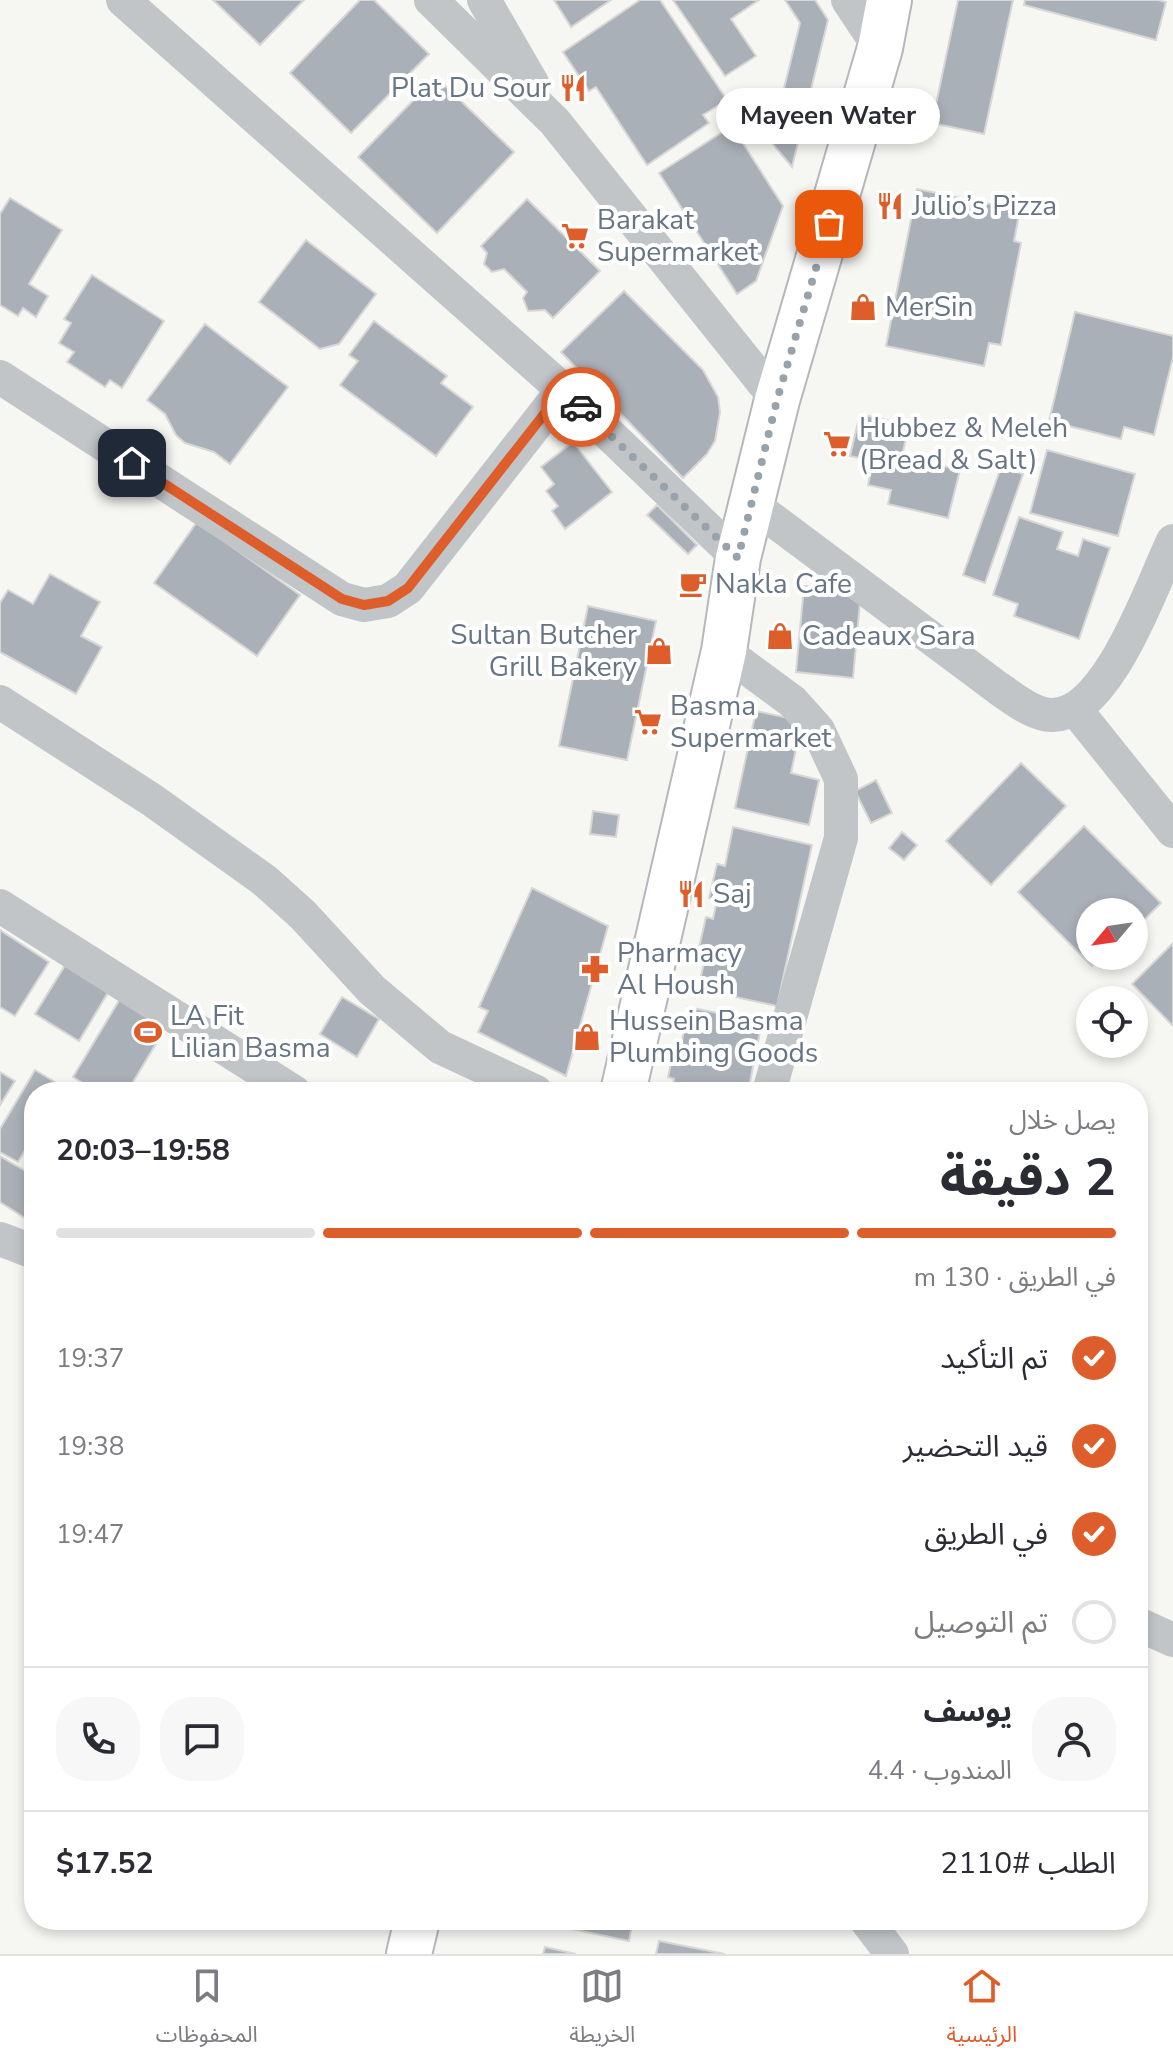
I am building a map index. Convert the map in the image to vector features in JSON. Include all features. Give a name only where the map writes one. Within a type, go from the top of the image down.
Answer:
[{"type":"main road","points":[[625,1082],[724,651],[738,558],[777,400],[880,48],[889,0]]},
{"type":"main road","points":[[409,1954],[415,1930]]},
{"type":"street","points":[[123,0],[563,390],[738,558]]},
{"type":"street","points":[[431,0],[555,122],[777,400]]},
{"type":"street","points":[[484,0],[555,122]]},
{"type":"street","points":[[848,0],[880,48]]},
{"type":"street","points":[[0,377],[342,599],[364,605],[388,601],[423,573],[563,390]]},
{"type":"street","points":[[753,505],[998,688],[1029,708],[1052,715],[1075,709],[1093,696],[1109,675],[1173,541]]},
{"type":"street","points":[[724,651],[793,702],[818,730],[841,779],[841,838],[772,1082]]},
{"type":"street","points":[[0,702],[152,800],[264,880],[404,1019],[440,1047],[473,1081]]},
{"type":"street","points":[[1075,709],[1173,831]]},
{"type":"street","points":[[0,906],[278,1082]]},
{"type":"street","points":[[0,1239],[24,1248]]},
{"type":"street","points":[[1148,1629],[1173,1640]]},
{"type":"street","points":[[874,1930],[892,1954]]},
{"type":"building","points":[[213,0],[304,0],[260,45]]},
{"type":"building","points":[[360,0],[374,0],[429,54],[351,133],[290,73]]},
{"type":"building","points":[[554,0],[611,0],[571,27]]},
{"type":"building","points":[[640,0],[660,0],[727,100],[703,115],[709,123],[647,165],[596,87],[589,91],[563,52]]},
{"type":"building","points":[[673,0],[759,0],[731,19],[756,56],[725,76]]},
{"type":"building","points":[[785,0],[815,0],[828,20],[792,167],[771,142],[800,23]]},
{"type":"building","points":[[958,0],[1013,0],[984,134],[932,123]]},
{"type":"building","points":[[1025,0],[1166,2],[1156,40],[1024,5]]},
{"type":"building","points":[[436,77],[514,152],[437,233],[358,157]]},
{"type":"building","points":[[732,126],[783,206],[756,281],[737,294],[659,173]]},
{"type":"building","points":[[917,189],[1020,210],[1014,241],[1021,243],[1001,345],[989,343],[984,366],[886,346]]},
{"type":"building","points":[[10,198],[62,230],[29,284],[48,296],[36,317],[23,308],[18,316],[0,305],[0,214]]},
{"type":"building","points":[[527,199],[600,271],[553,318],[545,310],[528,311],[523,298],[527,292],[504,269],[492,272],[484,264],[487,253],[481,246]]},
{"type":"building","points":[[306,240],[376,294],[339,344],[320,349],[259,302]]},
{"type":"building","points":[[92,275],[164,321],[122,388],[110,380],[105,387],[67,362],[74,352],[59,343],[71,323],[64,319]]},
{"type":"building","points":[[624,291],[703,370],[718,397],[720,412],[715,441],[707,454],[683,478],[561,352]]},
{"type":"building","points":[[1075,312],[1173,336],[1173,357],[1154,435],[1124,427],[1121,439],[1049,421]]},
{"type":"building","points":[[374,321],[447,376],[441,383],[473,407],[436,456],[340,385],[358,361],[349,355]]},
{"type":"building","points":[[205,324],[288,387],[230,464],[214,452],[185,443],[176,435],[165,414],[147,400]]},
{"type":"building","points":[[860,414],[909,425],[902,456],[960,470],[948,518],[888,504],[891,490],[868,485],[873,461],[850,456]]},
{"type":"building","points":[[573,442],[612,492],[565,529],[552,511],[558,506],[546,491],[554,484],[541,467]]},
{"type":"building","points":[[1047,450],[1135,474],[1118,536],[1030,513]]},
{"type":"building","points":[[1001,467],[1023,474],[985,583],[963,575]]},
{"type":"building","points":[[657,505],[697,545],[688,554],[647,515]]},
{"type":"building","points":[[1019,517],[1063,532],[1057,549],[1078,556],[1083,539],[1110,548],[1079,639],[1014,616],[1018,604],[993,595]]},
{"type":"building","points":[[197,522],[300,595],[257,656],[154,583]]},
{"type":"building","points":[[50,574],[100,602],[81,636],[102,647],[76,694],[0,652],[0,603],[8,590],[33,604]]},
{"type":"building","points":[[804,586],[861,591],[853,678],[796,672]]},
{"type":"building","points":[[588,606],[656,621],[627,760],[559,746]]},
{"type":"building","points":[[756,711],[802,721],[791,773],[819,780],[809,825],[735,808]]},
{"type":"building","points":[[1021,763],[1066,806],[991,885],[946,841]]},
{"type":"building","points":[[876,780],[892,813],[871,823],[855,791]]},
{"type":"building","points":[[593,811],[619,815],[616,837],[590,834]]},
{"type":"building","points":[[1084,826],[1161,903],[1148,916],[1148,898],[1076,898],[1076,950],[1018,892]]},
{"type":"building","points":[[733,827],[812,845],[777,1006],[698,989],[706,954],[698,952],[706,917],[713,919],[717,900],[709,898],[717,864],[725,866]]},
{"type":"building","points":[[902,832],[917,845],[904,860],[889,848]]},
{"type":"building","points":[[532,888],[608,926],[566,1076],[478,1032],[488,1011],[479,1007]]},
{"type":"building","points":[[0,930],[49,962],[15,1016],[0,1007]]},
{"type":"building","points":[[1173,943],[1173,1026],[1148,1000],[1148,986],[1132,984]]},
{"type":"building","points":[[69,959],[112,986],[79,1041],[35,1014]]},
{"type":"building","points":[[123,994],[169,1022],[133,1082],[81,1082],[73,1077]]},
{"type":"building","points":[[342,997],[379,1019],[357,1057],[320,1034]]},
{"type":"building","points":[[688,1007],[762,1022],[750,1082],[674,1082],[674,1079],[668,1077],[676,1040],[682,1041]]},
{"type":"building","points":[[35,1070],[55,1082],[28,1082]]},
{"type":"building","points":[[0,1072],[15,1081],[0,1105]]},
{"type":"building","points":[[24,1089],[24,1152],[18,1162],[0,1152],[0,1129]]},
{"type":"building","points":[[0,1156],[24,1170],[24,1217],[0,1202]]},
{"type":"building","points":[[577,1930],[631,1930],[629,1941]]},
{"type":"building","points":[[659,1941],[725,1954],[656,1954]]},
{"type":"building","points":[[545,1947],[576,1954],[543,1954]]},
{"type":"way so far","points":[[581,407],[738,558],[777,400],[829,224]]},
{"type":"place","name":"Plat Du Sour","points":[[573,88]]},
{"type":"place","name":"Julio’s Pizza","points":[[890,206]]},
{"type":"place","name":"Mayeen Water","points":[[829,224]]},
{"type":"place","name":"Barakat Supermarket","points":[[575,236]]},
{"type":"place","name":"MerSin","points":[[863,307]]},
{"type":"place","name":"Hubbez & Meleh (Bread & Salt)","points":[[837,444]]},
{"type":"place","name":"Nakla Cafe","points":[[693,584]]},
{"type":"place","name":"Cadeaux Sara","points":[[780,636]]},
{"type":"place","name":"Sultan Butcher Grill Bakery","points":[[659,651]]},
{"type":"place","name":"Basma Supermarket","points":[[648,722]]},
{"type":"place","name":"Saj","points":[[691,894]]},
{"type":"place","name":"Pharmacy Al Housh","points":[[595,969]]},
{"type":"place","name":"LA Fit Lilian Basma","points":[[148,1032]]},
{"type":"place","name":"Hussein Basma Plumbing Goods","points":[[587,1037]]},
{"type":"route","points":[[132,463],[342,599],[364,605],[388,601],[423,573],[563,390],[581,407]]}]
